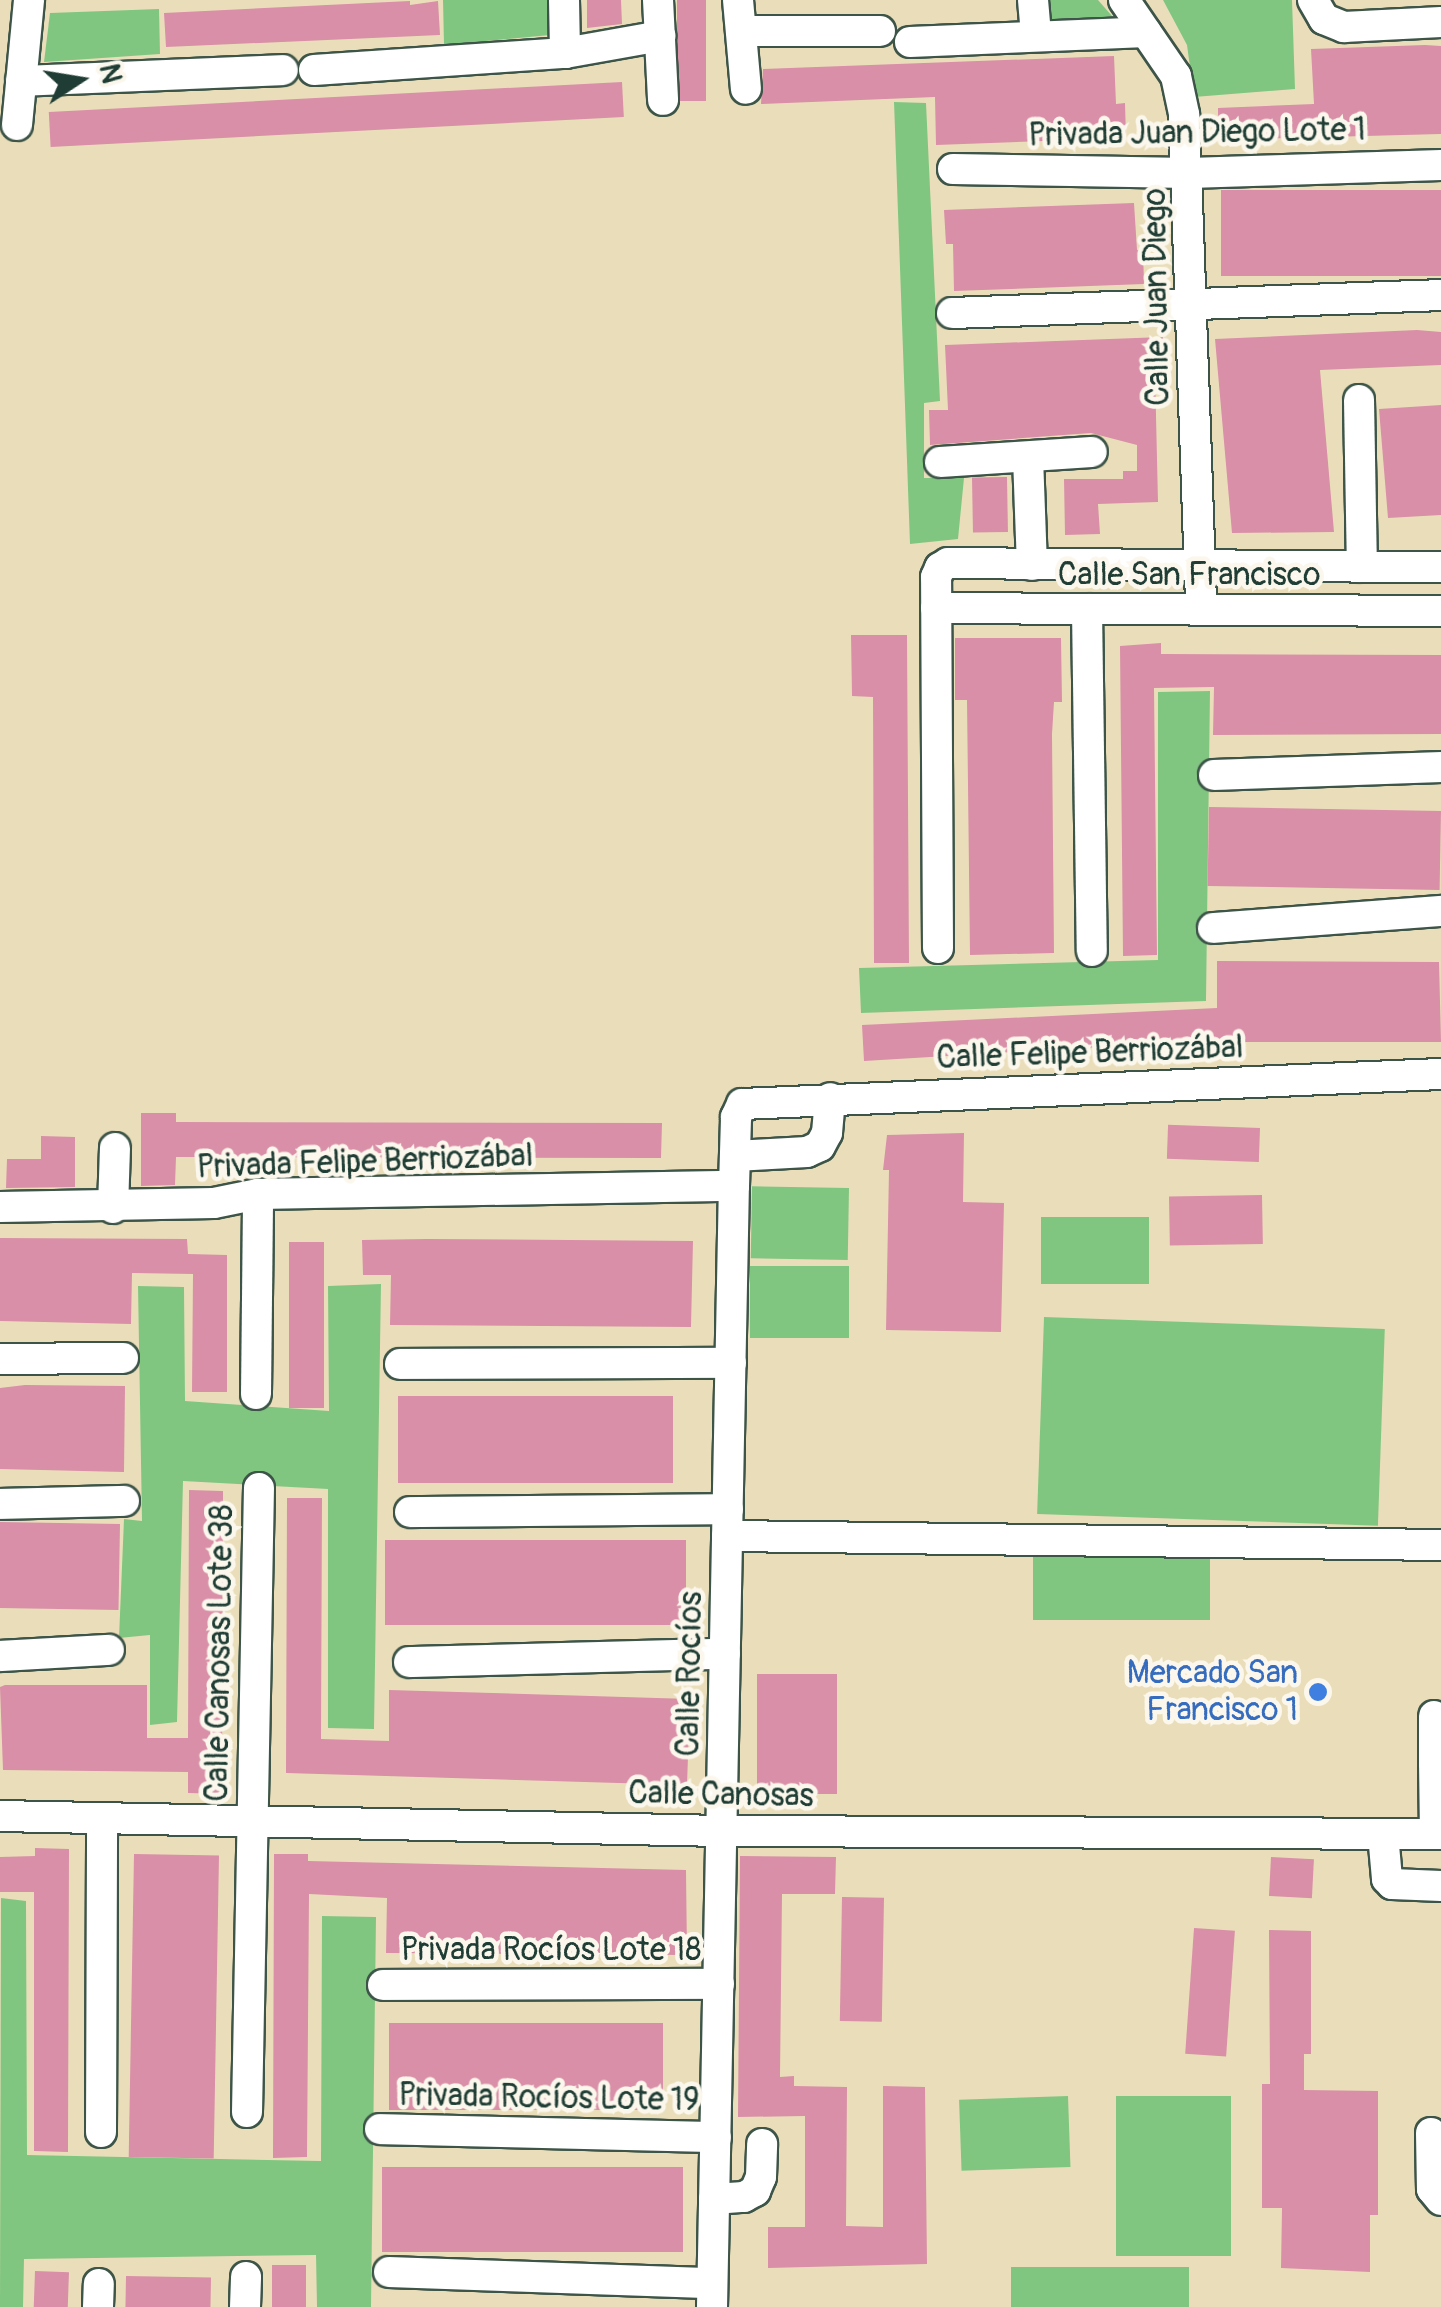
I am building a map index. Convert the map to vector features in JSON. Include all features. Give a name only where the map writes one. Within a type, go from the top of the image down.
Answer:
[{"type":"street","points":[[17,126],[28,0]]},
{"type":"street","points":[[564,0],[565,53]]},
{"type":"street","points":[[658,0],[663,100]]},
{"type":"street","points":[[738,0],[746,89]]},
{"type":"street","points":[[1033,0],[1036,36]]},
{"type":"street","name":"Calle Juan Diego","points":[[1124,0],[1176,76],[1189,173],[1201,610]]},
{"type":"street","points":[[1319,10],[1344,27],[1441,22]]},
{"type":"street","points":[[740,31],[880,31]]},
{"type":"street","points":[[910,42],[1146,32]]},
{"type":"street","points":[[314,70],[565,53],[660,36]]},
{"type":"street","points":[[22,81],[283,70]]},
{"type":"street","name":"Privada Juan Diego Lote 1","points":[[953,170],[1189,173],[1441,164]]},
{"type":"street","points":[[952,313],[1441,295]]},
{"type":"street","points":[[1360,400],[1362,566]]},
{"type":"street","points":[[940,462],[1092,452]]},
{"type":"street","points":[[1028,457],[1032,565]]},
{"type":"street","name":"Calle San Francisco","points":[[1441,567],[948,563],[940,568],[936,608],[1441,612]]},
{"type":"street","points":[[936,608],[938,948]]},
{"type":"street","points":[[1087,610],[1092,951]]},
{"type":"street","points":[[1214,775],[1441,767]]},
{"type":"street","points":[[1213,928],[1441,911]]},
{"type":"street","name":"Calle Felipe Berriozábal","points":[[742,1104],[1441,1074]]},
{"type":"street","name":"Privada Felipe Berriozábal","points":[[0,1208],[113,1208],[214,1203],[258,1194],[734,1172],[820,1146],[828,1133],[830,1098]]},
{"type":"street","name":"Calle Rocíos","points":[[712,2295],[734,1172],[736,1117],[742,1104]]},
{"type":"street","points":[[113,1208],[115,1148]]},
{"type":"street","points":[[256,1394],[258,1194]]},
{"type":"street","points":[[0,1359],[123,1358]]},
{"type":"street","points":[[400,1364],[731,1363]]},
{"type":"street","name":"Calle Canosas Lote 38","points":[[247,2112],[259,1488]]},
{"type":"street","points":[[0,1504],[124,1501]]},
{"type":"street","points":[[410,1512],[1441,1546]]},
{"type":"street","points":[[0,1656],[109,1650]]},
{"type":"street","points":[[409,1662],[725,1654]]},
{"type":"street","points":[[1434,1716],[1438,1834]]},
{"type":"street","name":"Calle Canosas","points":[[0,1816],[722,1831],[1438,1834]]},
{"type":"street","points":[[100,2132],[102,1818]]},
{"type":"street","points":[[1383,1834],[1387,1879],[1392,1884],[1441,1886]]},
{"type":"street","name":"Privada Rocíos Lote 18","points":[[384,1986],[718,1984]]},
{"type":"street","name":"Privada Rocíos Lote 19","points":[[380,2129],[716,2136]]},
{"type":"street","points":[[1431,2133],[1432,2189],[1441,2200]]},
{"type":"street","points":[[714,2199],[744,2197],[755,2190],[761,2177],[762,2144]]},
{"type":"street","points":[[390,2272],[712,2295]]},
{"type":"green space","points":[[443,0],[547,0],[550,35],[444,45]]},
{"type":"green space","points":[[1048,0],[1098,0],[1119,24],[1049,24]]},
{"type":"green space","points":[[1163,0],[1292,0],[1295,89],[1194,97],[1187,45]]},
{"type":"green space","points":[[159,9],[160,54],[44,62],[50,13]]},
{"type":"green space","points":[[894,102],[926,103],[940,401],[924,403],[924,478],[964,478],[958,539],[910,544]]},
{"type":"green space","points":[[1210,691],[1206,1001],[861,1013],[859,968],[1158,960],[1158,692]]},
{"type":"green space","points":[[752,1186],[849,1188],[848,1260],[751,1258]]},
{"type":"green space","points":[[1041,1217],[1149,1217],[1149,1284],[1041,1284]]},
{"type":"green space","points":[[750,1266],[849,1266],[849,1338],[750,1338]]},
{"type":"green space","points":[[381,1284],[374,1729],[328,1728],[328,1489],[183,1481],[177,1722],[150,1725],[150,1635],[119,1638],[124,1519],[142,1521],[138,1286],[184,1287],[185,1401],[329,1411],[328,1286]]},
{"type":"green space","points":[[1044,1317],[1385,1329],[1378,1526],[1037,1514]]},
{"type":"green space","points":[[1033,1552],[1210,1552],[1210,1620],[1033,1620]]},
{"type":"green space","points":[[1,1898],[26,1901],[27,2155],[321,2161],[322,1916],[376,1917],[371,2307],[317,2307],[316,2255],[24,2259],[23,2307],[0,2307]]},
{"type":"green space","points":[[1068,2096],[1070,2167],[962,2171],[959,2100]]},
{"type":"green space","points":[[1116,2096],[1231,2096],[1231,2256],[1116,2256]]},
{"type":"green space","points":[[1011,2267],[1189,2267],[1189,2307],[1011,2307]]},
{"type":"building","points":[[587,0],[621,0],[622,24],[587,28]]},
{"type":"building","points":[[677,0],[706,0],[706,101],[677,101]]},
{"type":"building","points":[[410,1],[410,5],[438,1],[440,35],[166,47],[164,13]]},
{"type":"building","points":[[1441,46],[1441,134],[1218,140],[1218,108],[1314,104],[1311,49]]},
{"type":"building","points":[[1114,56],[1116,104],[1125,103],[1126,138],[936,145],[935,97],[761,104],[763,69]]},
{"type":"building","points":[[622,82],[624,117],[51,147],[49,112]]},
{"type":"building","points":[[1221,190],[1441,190],[1441,276],[1221,276]]},
{"type":"building","points":[[1134,203],[1137,250],[1143,249],[1144,284],[954,291],[953,244],[946,244],[944,210]]},
{"type":"building","points":[[1441,332],[1441,365],[1320,370],[1334,532],[1232,533],[1215,339]]},
{"type":"building","points":[[1163,337],[1165,371],[1155,372],[1158,502],[1098,504],[1100,534],[1065,535],[1064,479],[1123,479],[1123,471],[1137,471],[1137,445],[1091,433],[930,445],[929,410],[948,410],[945,345]]},
{"type":"building","points":[[1441,405],[1441,515],[1388,518],[1379,409]]},
{"type":"building","points":[[1007,477],[1008,532],[973,533],[972,478]]},
{"type":"building","points":[[851,635],[907,635],[909,963],[874,963],[873,697],[852,696]]},
{"type":"building","points":[[955,638],[1061,638],[1062,702],[1054,702],[1052,734],[1054,953],[970,955],[967,700],[955,700]]},
{"type":"building","points":[[1161,643],[1161,654],[1441,655],[1441,734],[1213,735],[1214,687],[1154,688],[1157,955],[1123,956],[1120,646]]},
{"type":"building","points":[[1209,807],[1441,811],[1440,890],[1208,886]]},
{"type":"building","points":[[1217,961],[1439,962],[1441,1042],[1184,1042],[864,1061],[862,1025],[1217,1008]]},
{"type":"building","points":[[141,1113],[176,1113],[176,1122],[662,1123],[661,1158],[176,1157],[175,1185],[141,1186]]},
{"type":"building","points":[[1168,1125],[1260,1128],[1259,1162],[1167,1159]]},
{"type":"building","points":[[964,1133],[963,1202],[1004,1203],[1001,1332],[886,1330],[889,1170],[883,1170],[887,1135]]},
{"type":"building","points":[[41,1136],[75,1137],[75,1187],[6,1188],[7,1159],[41,1159]]},
{"type":"building","points":[[1262,1195],[1263,1244],[1170,1246],[1169,1197]]},
{"type":"building","points":[[0,1238],[187,1239],[188,1254],[227,1255],[227,1392],[192,1392],[193,1274],[132,1273],[131,1324],[0,1321]]},
{"type":"building","points":[[362,1240],[693,1241],[691,1327],[390,1325],[391,1275],[363,1275]]},
{"type":"building","points":[[289,1242],[324,1242],[324,1408],[289,1408]]},
{"type":"building","points":[[125,1386],[124,1472],[0,1469],[0,1388]]},
{"type":"building","points":[[398,1396],[673,1396],[673,1483],[398,1483]]},
{"type":"building","points":[[189,1490],[223,1491],[222,1794],[188,1793],[188,1772],[3,1770],[0,1687],[5,1685],[147,1685],[147,1738],[188,1738]]},
{"type":"building","points":[[287,1498],[322,1498],[321,1739],[389,1741],[389,1690],[690,1699],[687,1785],[286,1773]]},
{"type":"building","points":[[0,1522],[120,1524],[118,1610],[0,1608]]},
{"type":"building","points":[[385,1540],[686,1540],[686,1625],[385,1625]]},
{"type":"building","points":[[757,1674],[837,1674],[837,1794],[757,1794]]},
{"type":"building","points":[[35,1848],[69,1849],[68,2152],[34,2151],[34,1892],[0,1892],[0,1857],[35,1856]]},
{"type":"building","points":[[134,1854],[219,1855],[214,2158],[129,2157]]},
{"type":"building","points":[[274,1854],[308,1854],[308,1861],[686,1870],[687,1955],[386,1953],[387,1898],[309,1894],[307,2157],[273,2158]]},
{"type":"building","points":[[740,1856],[836,1857],[835,1894],[782,1894],[780,2077],[794,2076],[794,2086],[847,2087],[846,2226],[883,2227],[883,2086],[925,2087],[927,2264],[768,2268],[768,2227],[805,2227],[805,2116],[738,2117]]},
{"type":"building","points":[[1271,1857],[1314,1859],[1312,1898],[1269,1896]]},
{"type":"building","points":[[842,1897],[884,1898],[882,2022],[840,2021]]},
{"type":"building","points":[[1194,1928],[1235,1931],[1226,2057],[1185,2054]]},
{"type":"building","points":[[1269,1930],[1311,1931],[1311,2054],[1304,2054],[1304,2090],[1378,2091],[1378,2215],[1370,2215],[1370,2272],[1281,2268],[1282,2208],[1262,2208],[1262,2084],[1270,2084]]},
{"type":"building","points":[[389,2023],[663,2023],[663,2110],[389,2110]]},
{"type":"building","points":[[382,2167],[683,2167],[683,2252],[382,2252]]},
{"type":"building","points":[[272,2265],[306,2265],[306,2307],[272,2307]]},
{"type":"building","points":[[35,2271],[69,2272],[68,2307],[34,2307]]},
{"type":"building","points":[[126,2276],[211,2277],[210,2307],[125,2307]]},
{"type":"place","name":"Mercado San Francisco 1","points":[[1318,1692]]}]
